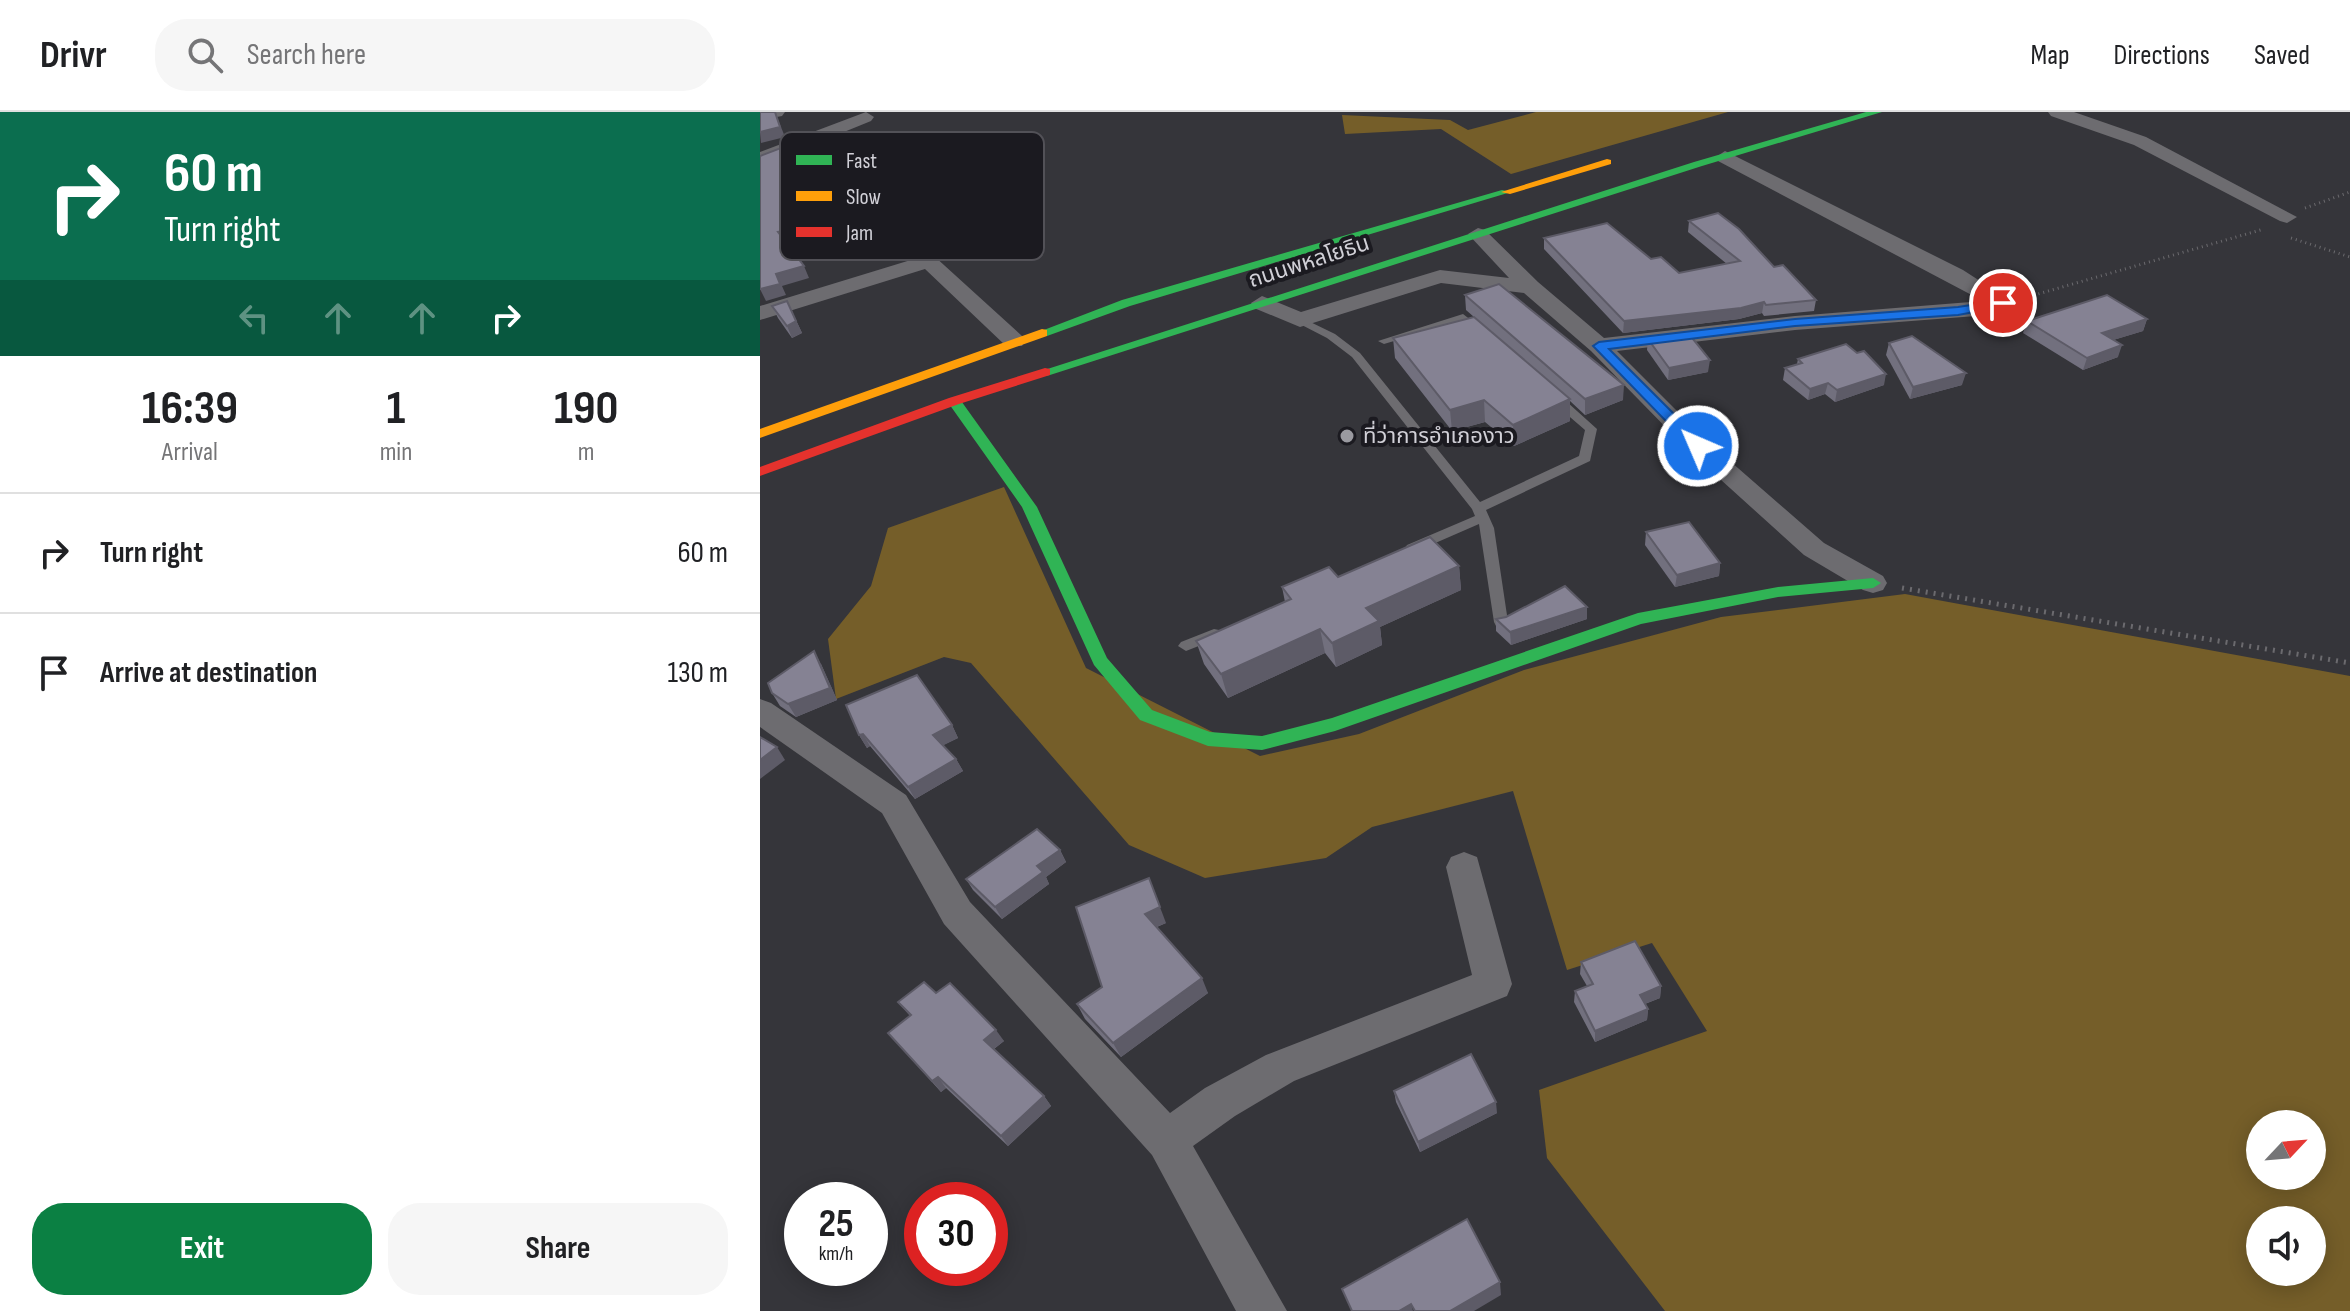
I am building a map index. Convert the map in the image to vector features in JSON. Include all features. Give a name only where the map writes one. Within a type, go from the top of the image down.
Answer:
[{"type":"main road","name":"ถนนพหลโยธิน","points":[[760,472],[954,401],[1698,164],[1877,112]]},
{"type":"main road","points":[[1677,151],[1698,164]]},
{"type":"main road","name":"ถนนพหลโยธิน","points":[[760,434],[1126,303],[1621,158]]},
{"type":"main road","points":[[954,401],[1029,507],[1100,661],[1146,715],[1208,739],[1262,743],[1335,724],[1638,619],[1778,592],[1873,583]]},
{"type":"street","points":[[760,115],[776,112]]},
{"type":"street","points":[[828,132],[865,117],[851,112]]},
{"type":"street","points":[[2057,112],[2140,141],[2282,225]]},
{"type":"street","points":[[760,159],[780,151]]},
{"type":"street","points":[[1725,157],[1955,275],[2003,303]]},
{"type":"street","points":[[1478,234],[1530,287],[1599,346],[1698,446],[1814,549],[1873,583]]},
{"type":"street","points":[[760,313],[930,261],[1014,341]]},
{"type":"street","points":[[1262,303],[1300,320],[1440,276],[1530,287]]},
{"type":"street","points":[[1599,346],[1795,323],[1952,311],[2003,303]]},
{"type":"street","points":[[760,711],[894,804],[957,913],[1167,1140],[1244,1284],[1264,1311]]},
{"type":"street","points":[[1167,1140],[1220,1102],[1280,1068],[1493,984],[1464,867]]},
{"type":"lane","points":[[1384,341],[1463,317],[1486,337]]},
{"type":"lane","points":[[1300,320],[1331,336],[1356,355],[1481,513],[1501,622]]},
{"type":"lane","points":[[1399,554],[1585,458],[1591,429],[1545,388]]},
{"type":"lane","points":[[1186,646],[1229,627]]},
{"type":"path","points":[[2003,303],[2282,225],[2350,192]]},
{"type":"path","points":[[2282,225],[2350,257]]},
{"type":"path","points":[[1873,583],[2350,663]]},
{"type":"shaded area","points":[[1536,112],[1728,112],[1511,174],[1441,129],[1345,134],[1342,115],[1450,120],[1468,130]]},
{"type":"shaded area","points":[[1004,487],[1086,668],[1260,756],[1359,734],[1524,670],[1721,617],[1905,594],[2350,676],[2350,1311],[1665,1311],[1547,1158],[1539,1090],[1707,1031],[1652,943],[1567,970],[1513,791],[1372,827],[1326,858],[1205,878],[1129,845],[971,663],[944,657],[836,699],[828,639],[871,586],[888,528]]},
{"type":"building","points":[[760,112],[775,112],[780,127],[760,132]]},
{"type":"building","points":[[780,148],[780,260],[799,260],[804,266],[776,274],[780,284],[760,289],[760,156]]},
{"type":"building","points":[[1718,213],[1739,229],[1774,267],[1783,265],[1816,300],[1766,305],[1764,302],[1741,308],[1624,321],[1544,238],[1607,223],[1651,259],[1661,257],[1679,273],[1740,261],[1689,221]]},
{"type":"building","points":[[1499,284],[1624,385],[1585,399],[1465,295]]},
{"type":"building","points":[[2107,295],[2147,319],[2102,333],[2122,345],[2087,358],[2027,321]]},
{"type":"building","points":[[787,301],[796,321],[787,326],[772,306]]},
{"type":"building","points":[[1474,317],[1570,399],[1513,425],[1484,400],[1450,410],[1393,338]]},
{"type":"building","points":[[1689,334],[1710,360],[1669,368],[1648,339]]},
{"type":"building","points":[[1912,336],[1966,373],[1913,387],[1889,343]]},
{"type":"building","points":[[1846,344],[1857,353],[1864,351],[1886,374],[1837,390],[1828,383],[1810,389],[1785,368],[1802,363],[1798,359]]},
{"type":"building","points":[[1689,522],[1720,563],[1677,575],[1646,532]]},
{"type":"building","points":[[1430,537],[1459,566],[1366,608],[1379,621],[1332,643],[1320,629],[1221,674],[1196,641],[1291,599],[1282,587],[1329,567],[1338,577]]},
{"type":"building","points":[[1565,586],[1587,607],[1510,632],[1496,619],[1506,617]]},
{"type":"building","points":[[814,651],[830,688],[788,704],[772,693],[768,683]]},
{"type":"building","points":[[917,675],[952,725],[933,735],[956,759],[908,787],[863,734],[859,735],[846,705]]},
{"type":"building","points":[[760,737],[777,747],[760,760]]},
{"type":"building","points":[[1037,829],[1060,850],[1037,866],[1043,872],[995,907],[966,879]]},
{"type":"building","points":[[1149,878],[1160,907],[1145,914],[1202,978],[1113,1043],[1077,1004],[1102,987],[1076,907]]},
{"type":"building","points":[[1635,941],[1661,986],[1640,995],[1648,1009],[1595,1031],[1575,991],[1593,984],[1581,962]]},
{"type":"building","points":[[924,982],[936,993],[950,983],[996,1030],[984,1040],[1044,1096],[1001,1136],[938,1077],[932,1081],[888,1033],[911,1015],[898,1002]]},
{"type":"building","points":[[1471,1054],[1496,1102],[1418,1142],[1394,1091]]},
{"type":"building","points":[[1467,1219],[1500,1282],[1450,1311],[1415,1311],[1411,1304],[1399,1311],[1352,1311],[1342,1289]]},
{"type":"traffic: fast","points":[[1045,372],[1698,164],[1877,112]]},
{"type":"traffic: fast","points":[[1042,333],[1126,303],[1506,192]]},
{"type":"traffic: fast","points":[[954,401],[1029,507],[1100,661],[1146,715],[1208,739],[1262,743],[1335,724],[1638,619],[1778,592],[1873,583]]},
{"type":"traffic: slow","points":[[1506,192],[1607,162]]},
{"type":"traffic: slow","points":[[760,434],[1042,333]]},
{"type":"traffic: jam","points":[[760,472],[954,401],[1045,372]]},
{"type":"place","name":"ที่ว่าการอำเภองาว","points":[[1347,436]]},
{"type":"route","points":[[1698,446],[1599,346],[1795,323],[1958,311],[2003,303]]}]
